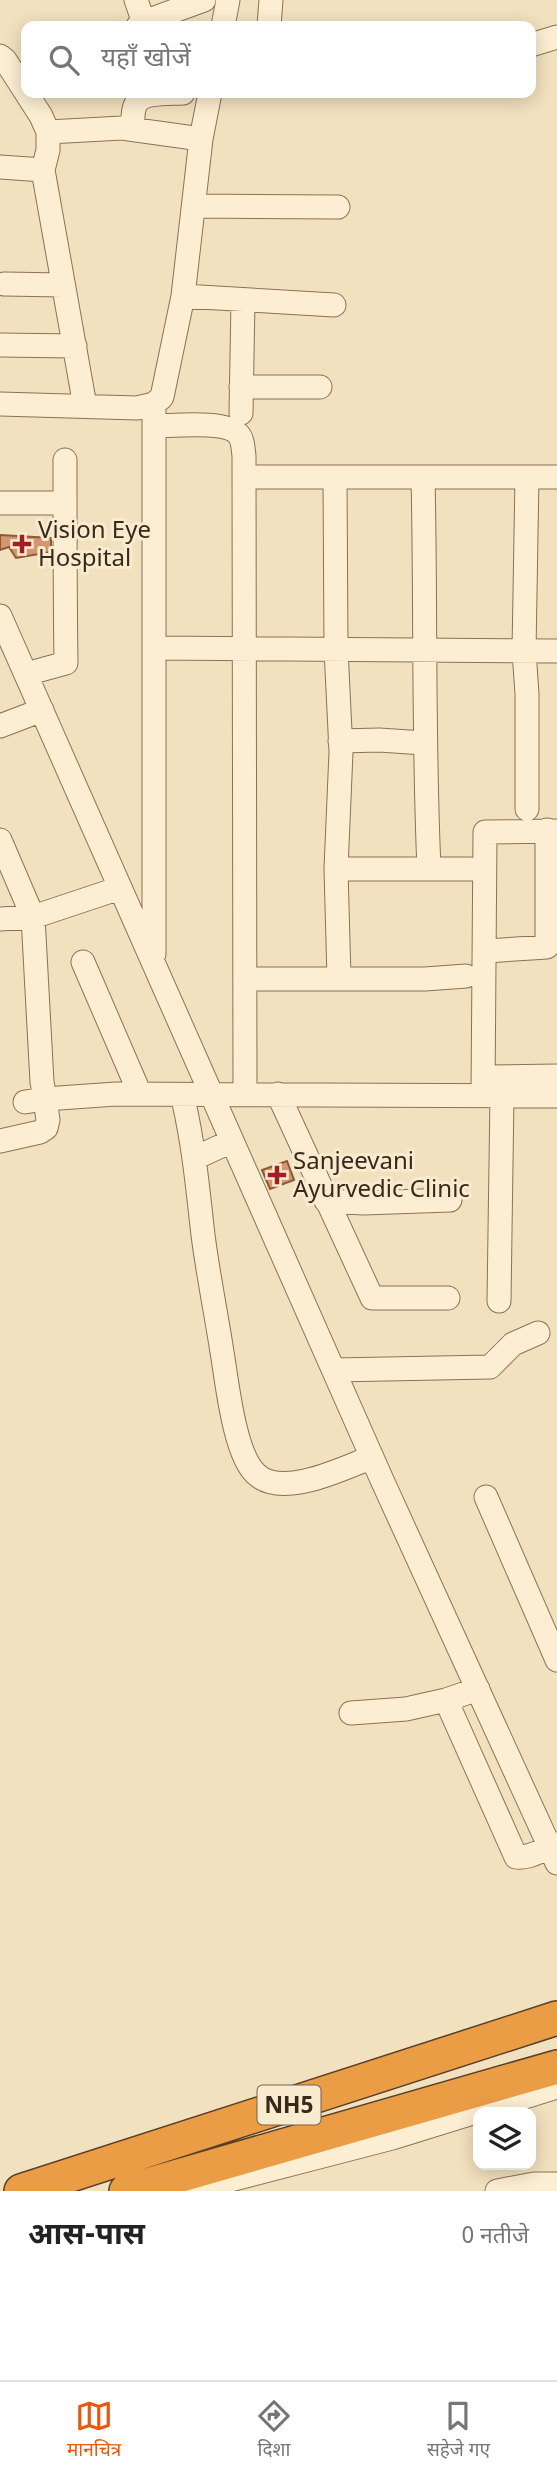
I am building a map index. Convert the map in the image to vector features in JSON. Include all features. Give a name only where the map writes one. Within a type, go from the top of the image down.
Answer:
[{"type":"highway","name":"NH5","points":[[21,2191],[557,2018]]},
{"type":"highway","name":"NH5","points":[[126,2191],[179,2186],[557,2067]]},
{"type":"street","points":[[136,0],[140,21]]},
{"type":"street","points":[[151,21],[204,0]]},
{"type":"street","points":[[224,21],[228,0]]},
{"type":"street","points":[[269,21],[271,0]]},
{"type":"street","points":[[536,43],[557,37]]},
{"type":"street","points":[[0,56],[21,82]]},
{"type":"street","points":[[31,98],[48,132],[48,150],[43,170],[85,406]]},
{"type":"street","points":[[133,130],[134,107],[143,98]]},
{"type":"street","points":[[153,964],[154,415],[162,397],[183,296],[201,139],[209,98]]},
{"type":"street","points":[[48,132],[122,128],[201,139]]},
{"type":"street","points":[[0,167],[43,170]]},
{"type":"street","points":[[194,206],[338,206]]},
{"type":"street","points":[[4,284],[63,285]]},
{"type":"street","points":[[183,296],[334,305]]},
{"type":"street","points":[[241,413],[243,300]]},
{"type":"street","points":[[0,345],[75,346]]},
{"type":"street","points":[[242,387],[320,387]]},
{"type":"street","points":[[0,404],[137,408],[154,415],[230,428],[237,432],[241,440],[245,477],[245,1094]]},
{"type":"street","points":[[26,674],[66,663],[63,575],[65,460]]},
{"type":"street","points":[[245,477],[557,477]]},
{"type":"street","points":[[335,477],[336,649],[340,741],[337,869],[339,978]]},
{"type":"street","points":[[423,477],[424,743],[429,868]]},
{"type":"street","points":[[527,477],[524,651],[527,695],[527,809]]},
{"type":"street","points":[[0,503],[65,503]]},
{"type":"street","points":[[0,616],[372,1457],[555,1851],[516,1857],[446,1700]]},
{"type":"street","points":[[154,648],[557,651]]},
{"type":"street","points":[[0,726],[42,710]]},
{"type":"street","points":[[340,741],[424,743]]},
{"type":"street","points":[[486,951],[552,949],[552,831],[485,832],[486,951],[488,1085],[499,1301]]},
{"type":"street","points":[[0,840],[33,917],[42,1082],[35,1100]]},
{"type":"street","points":[[337,869],[470,869]]},
{"type":"street","points":[[0,919],[33,917],[120,888]]},
{"type":"street","points":[[83,962],[139,1094]]},
{"type":"street","points":[[245,979],[425,979],[466,976]]},
{"type":"street","points":[[35,1100],[139,1094],[278,1094],[488,1085],[557,1076]]},
{"type":"street","points":[[488,1085],[557,1096]]},
{"type":"street","points":[[278,1094],[372,1298],[448,1298]]},
{"type":"street","points":[[0,1141],[40,1132],[46,1128],[48,1120],[35,1100]]},
{"type":"street","points":[[184,1103],[195,1158],[204,1237],[233,1419],[246,1459],[256,1475],[269,1481],[289,1484],[310,1480],[372,1457]]},
{"type":"street","points":[[195,1158],[232,1141]]},
{"type":"street","points":[[326,1201],[364,1203],[450,1200]]},
{"type":"street","points":[[334,1370],[490,1367],[513,1344],[538,1333]]},
{"type":"street","points":[[486,1497],[557,1660]]},
{"type":"street","points":[[351,1713],[406,1709],[478,1689]]},
{"type":"street","points":[[179,2186],[392,2138],[557,2087]]},
{"type":"street","points":[[497,2191],[534,2184],[557,2184]]},
{"type":"building","points":[[0,535],[51,538],[51,552],[16,558],[9,547],[0,550]]},
{"type":"building","points":[[287,1161],[294,1180],[270,1189],[262,1170]]},
{"type":"place","name":"Vision Eye Hospital","points":[[22,544]]},
{"type":"place","name":"Sanjeevani Ayurvedic Clinic","points":[[277,1175]]}]
